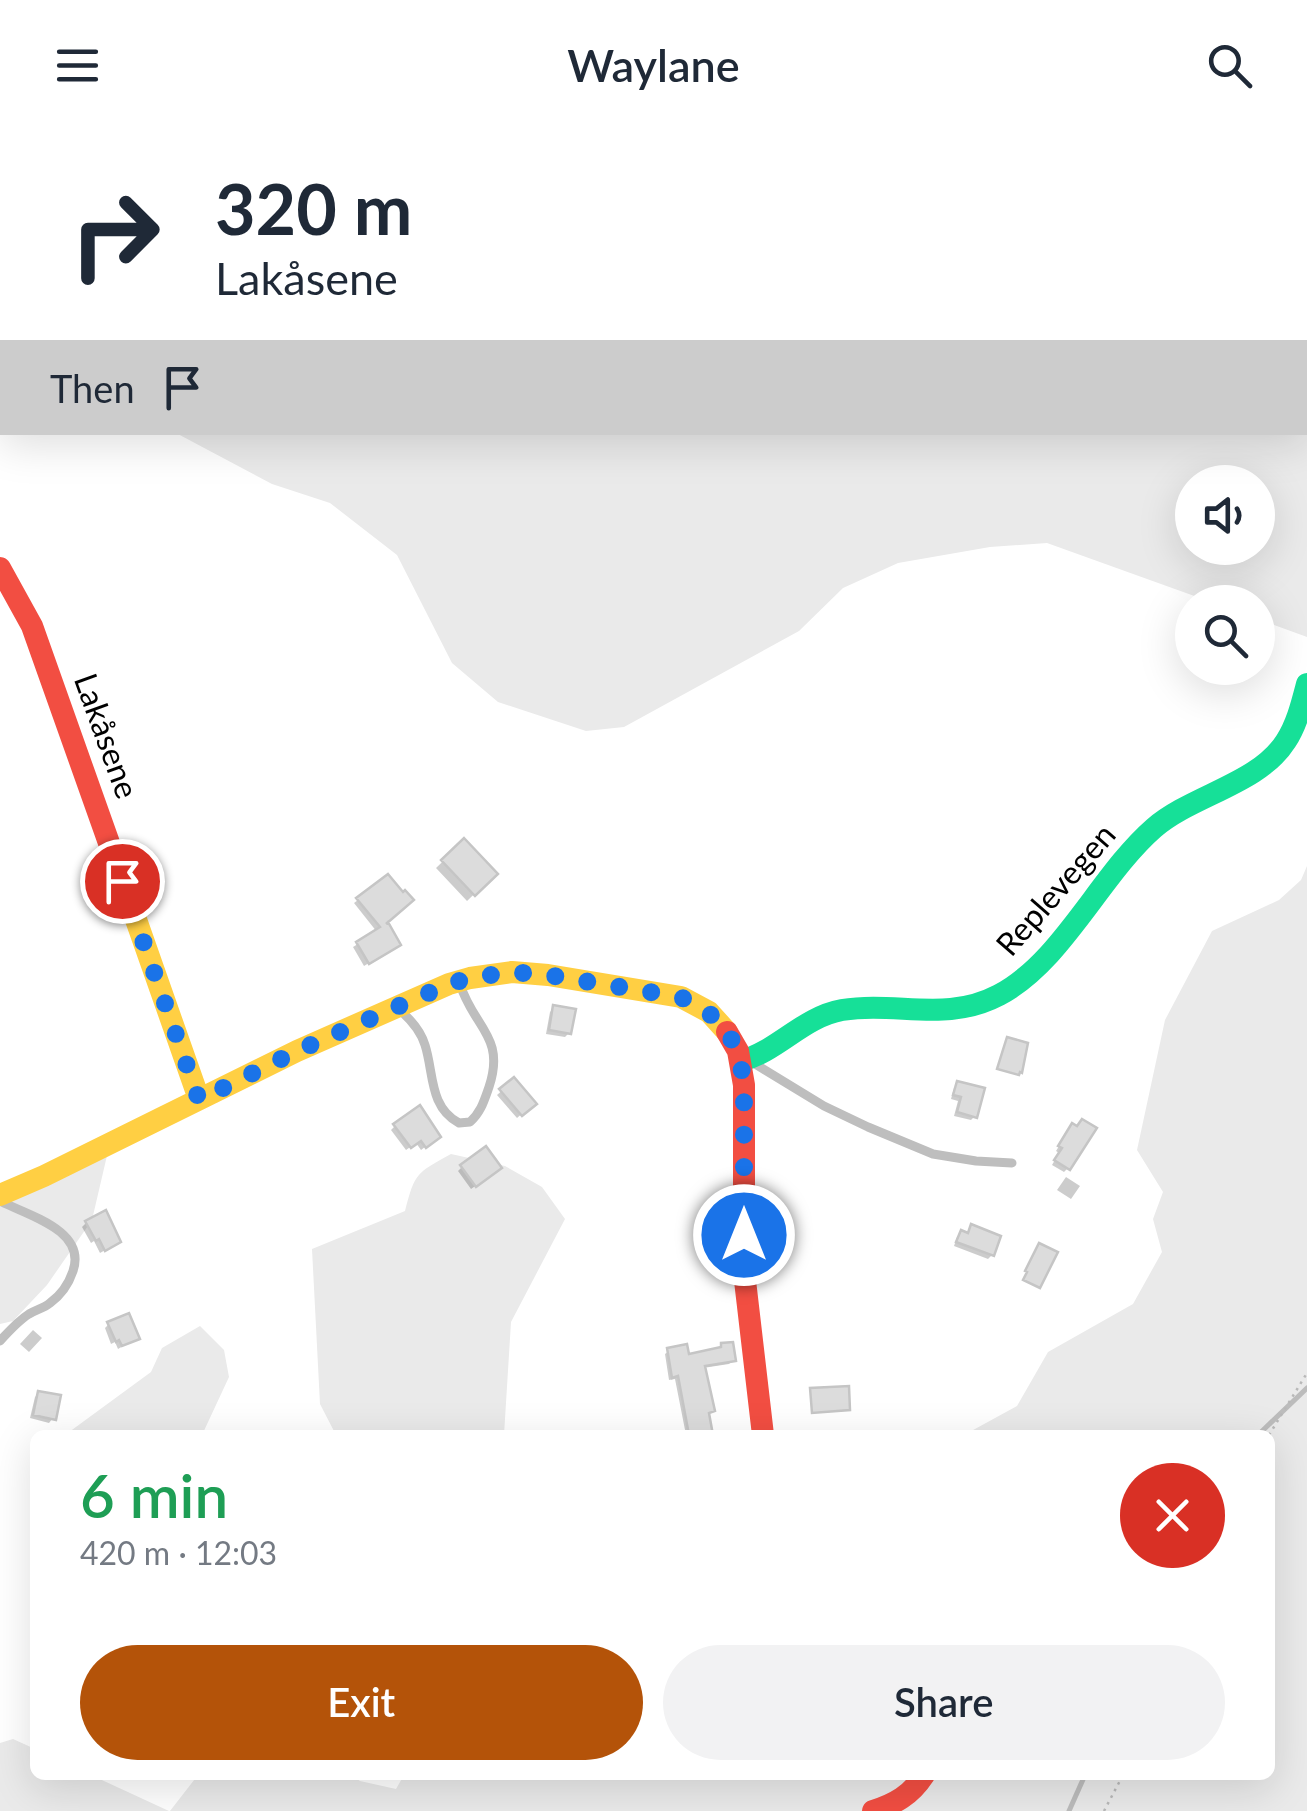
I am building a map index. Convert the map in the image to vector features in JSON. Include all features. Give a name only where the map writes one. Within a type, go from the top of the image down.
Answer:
[{"type":"street","name":"Lakåsene","points":[[0,568],[38,642],[199,1100]]},
{"type":"street","name":"Replevegen","points":[[745,1060],[808,1022],[838,1010],[866,1007],[953,1011],[996,996],[1018,983],[1044,958],[1155,826],[1270,760],[1294,728],[1307,684]]},
{"type":"street","points":[[0,1198],[297,1051],[459,982],[512,972],[680,997],[709,1012],[722,1024],[745,1060],[744,1272],[761,1430]]},
{"type":"street","points":[[873,1811],[900,1802],[921,1780]]},
{"type":"lane","points":[[398,1007],[423,1040],[432,1086],[445,1113],[459,1123],[470,1122],[484,1102],[494,1054],[490,1038],[466,1002],[459,982]]},
{"type":"lane","points":[[745,1060],[824,1106],[916,1148],[976,1162],[1012,1163]]},
{"type":"lane","points":[[0,1198],[63,1234],[72,1244],[75,1258],[60,1294],[44,1308],[24,1317],[0,1341]]},
{"type":"path","points":[[1272,1430],[1307,1373]]},
{"type":"path","points":[[1104,1811],[1120,1780]]},
{"type":"shaded area","points":[[180,435],[1307,435],[1307,637],[1275,625],[1275,585],[1175,585],[1175,589],[1047,543],[990,547],[898,563],[843,588],[799,631],[624,727],[586,731],[498,702],[452,663],[397,555],[330,503],[272,484]]},
{"type":"shaded area","points":[[1307,866],[1307,1811],[170,1811],[194,1780],[358,1780],[396,1789],[401,1780],[1275,1780],[1275,1430],[973,1430],[1017,1406],[1048,1352],[1133,1304],[1162,1252],[1153,1219],[1163,1192],[1137,1150],[1165,1020],[1212,931],[1279,900],[1301,880]]},
{"type":"shaded area","points":[[109,1147],[92,1220],[47,1285],[13,1321],[0,1324],[0,1189]]},
{"type":"shaded area","points":[[451,1154],[505,1166],[542,1187],[565,1219],[511,1322],[504,1430],[333,1430],[320,1404],[312,1249],[405,1211],[419,1175]]},
{"type":"shaded area","points":[[200,1326],[224,1350],[229,1377],[204,1430],[72,1430],[151,1372],[162,1348]]},
{"type":"shaded area","points":[[13,1739],[30,1747],[30,1780],[102,1780],[169,1811],[0,1811],[0,1743]]},
{"type":"building","points":[[464,838],[498,874],[475,896],[441,860]]},
{"type":"building","points":[[388,874],[414,900],[388,922],[401,945],[369,964],[356,942],[380,927],[356,898]]},
{"type":"building","points":[[553,1005],[576,1009],[571,1034],[549,1030]]},
{"type":"building","points":[[1007,1037],[1028,1043],[1019,1075],[997,1069]]},
{"type":"building","points":[[514,1077],[537,1104],[522,1116],[499,1089]]},
{"type":"building","points":[[957,1081],[985,1088],[977,1118],[957,1112],[961,1097],[953,1095]]},
{"type":"building","points":[[420,1105],[441,1137],[426,1148],[421,1141],[411,1148],[393,1124]]},
{"type":"building","points":[[1082,1119],[1097,1128],[1070,1170],[1054,1160],[1072,1123],[1077,1126]]},
{"type":"building","points":[[486,1146],[502,1168],[476,1187],[460,1165]]},
{"type":"building","points":[[106,1210],[121,1242],[105,1251],[85,1221]]},
{"type":"building","points":[[971,1224],[1001,1236],[994,1256],[956,1242],[961,1230],[968,1233]]},
{"type":"building","points":[[1039,1243],[1058,1252],[1040,1288],[1023,1280]]},
{"type":"building","points":[[129,1313],[140,1339],[122,1346],[107,1322]]},
{"type":"building","points":[[733,1342],[736,1361],[705,1366],[715,1411],[709,1413],[712,1430],[688,1430],[678,1376],[672,1378],[667,1348],[687,1344],[689,1354],[721,1347],[721,1343]]},
{"type":"building","points":[[849,1386],[850,1410],[812,1413],[810,1388]]},
{"type":"building","points":[[38,1391],[61,1395],[56,1420],[33,1415]]},
{"type":"waterway","points":[[1263,1430],[1307,1388]]},
{"type":"waterway","points":[[1069,1811],[1083,1780]]},
{"type":"traffic: fast","points":[[741,1061],[828,1014],[862,1008],[960,1008],[999,995],[1022,980],[1042,962],[1134,847],[1154,828],[1242,779],[1274,756],[1293,728],[1307,684]]},
{"type":"traffic: slow","points":[[120,874],[199,1099]]},
{"type":"traffic: slow","points":[[0,1195],[297,1051],[470,978],[512,972],[548,975],[681,997],[709,1012],[727,1032]]},
{"type":"traffic: jam","points":[[0,568],[32,626],[120,874]]},
{"type":"traffic: jam","points":[[727,1032],[738,1051],[744,1085],[744,1272],[762,1430]]},
{"type":"traffic: jam","points":[[873,1811],[902,1798],[920,1780]]},
{"type":"route","points":[[122,881],[199,1100],[297,1051],[470,978],[512,972],[548,975],[680,997],[694,1003],[722,1024],[741,1061],[744,1235]]}]
